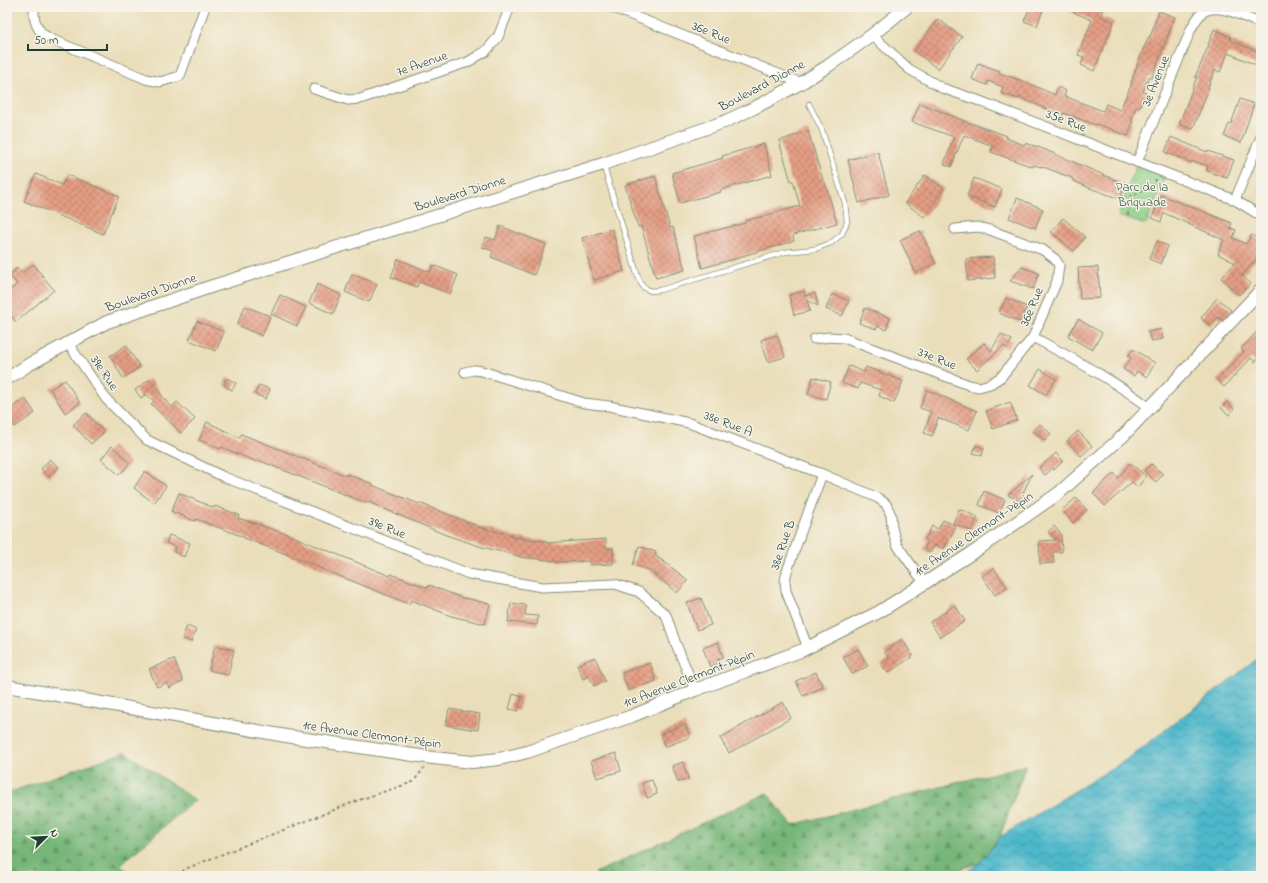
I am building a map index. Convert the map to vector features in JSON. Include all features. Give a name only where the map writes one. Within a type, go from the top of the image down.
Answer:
[{"type":"street","points":[[36,7],[34,12],[41,33],[51,39],[146,79],[160,82],[180,76],[205,7]]},
{"type":"street","name":"7e Avenue","points":[[314,89],[348,100],[360,99],[468,62],[486,51],[498,37],[510,7]]},
{"type":"street","name":"36e Rue","points":[[611,7],[801,83]]},
{"type":"street","name":"Boulevard Dionne","points":[[7,379],[28,365],[106,322],[213,286],[603,164],[724,122],[801,83],[872,35],[907,7]]},
{"type":"street","name":"3e Avenue","points":[[1137,162],[1191,29],[1202,13],[1216,8],[1232,12],[1261,24]]},
{"type":"street","name":"35e Rue","points":[[872,35],[909,69],[942,88],[977,100],[1235,200],[1261,216]]},
{"type":"street","points":[[1235,200],[1261,138]]},
{"type":"street","name":"36e Rue","points":[[955,229],[978,227],[990,230],[1043,250],[1055,259],[1059,265],[1057,281],[1033,337],[1112,381],[1150,408]]},
{"type":"street","name":"1re Avenue Clermont-Pépin","points":[[7,686],[286,736],[433,758],[472,762],[499,759],[527,752],[632,716],[695,690],[808,648],[879,612],[925,584],[1059,493],[1124,435],[1261,290]]},
{"type":"street","name":"37e Rue","points":[[814,339],[829,337],[844,338],[968,385],[979,387],[990,384],[1001,377],[1033,337]]},
{"type":"street","name":"39e Rue","points":[[68,343],[106,400],[147,440],[224,477],[469,574],[542,587],[615,584],[639,592],[666,615],[695,690]]},
{"type":"street","name":"38e Rue A","points":[[465,372],[474,370],[482,371],[584,403],[610,406],[689,423],[822,474],[878,498],[886,504],[891,515],[892,528],[898,545],[925,584]]},
{"type":"street","name":"38e Rue B","points":[[808,648],[786,591],[785,582],[787,571],[822,474]]},
{"type":"lane","points":[[603,164],[638,277],[643,287],[651,291],[660,290],[785,252],[815,249],[831,243],[842,234],[847,222],[845,203],[822,130],[809,104]]},
{"type":"path","points":[[1128,215],[1130,197],[1151,187],[1155,182],[1159,170]]},
{"type":"path","points":[[178,876],[185,869],[359,800],[413,782],[433,758]]},
{"type":"green space","name":"Parc de la Briquade","points":[[1137,162],[1166,173],[1146,225],[1118,216]]},
{"type":"green space","points":[[125,752],[195,800],[120,865],[132,876],[7,876],[7,793]]},
{"type":"green space","points":[[1026,765],[999,839],[980,863],[938,876],[598,876],[595,873],[767,793],[792,825]]},
{"type":"water","points":[[1261,656],[1261,873],[1256,876],[960,876],[980,863],[1001,836],[1129,758]]},
{"type":"building","points":[[1030,7],[1044,7],[1037,26],[1024,21]]},
{"type":"building","points":[[1061,7],[1104,7],[1100,16],[1114,22],[1094,71],[1081,65],[1084,57],[1078,55],[1092,20]]},
{"type":"building","points":[[1159,11],[1175,17],[1152,78],[1149,77],[1143,92],[1146,93],[1139,108],[1136,107],[1128,136],[1063,113],[1062,116],[1019,97],[1019,99],[1001,93],[1003,87],[988,81],[987,85],[972,79],[978,63],[1055,95],[1058,87],[1066,91],[1064,96],[1103,111],[1106,104],[1120,110],[1132,83],[1142,52],[1149,36],[1150,37]]},
{"type":"building","points":[[938,19],[962,37],[938,69],[914,51]]},
{"type":"building","points":[[1214,29],[1231,37],[1230,40],[1261,53],[1261,67],[1228,53],[1220,72],[1215,70],[1193,129],[1179,124],[1197,77],[1195,77],[1209,45]]},
{"type":"building","points":[[1240,99],[1254,104],[1241,143],[1224,136],[1229,124],[1231,124]]},
{"type":"building","points":[[920,103],[1007,136],[1006,138],[1024,145],[1025,143],[1041,148],[1120,182],[1120,184],[1125,186],[1120,199],[1087,187],[1072,180],[1072,178],[1041,166],[1034,165],[1033,167],[991,152],[993,146],[964,135],[951,167],[944,164],[954,137],[912,122]]},
{"type":"building","points":[[808,131],[837,223],[793,235],[794,241],[702,268],[694,236],[745,223],[745,221],[800,206],[779,141]]},
{"type":"building","points":[[1171,137],[1207,152],[1208,151],[1234,160],[1227,178],[1207,171],[1208,166],[1193,161],[1192,163],[1165,152]]},
{"type":"building","points":[[764,144],[772,175],[720,190],[721,192],[680,203],[672,173]]},
{"type":"building","points":[[878,152],[889,195],[859,203],[848,160]]},
{"type":"building","points":[[36,174],[62,185],[67,175],[119,196],[103,234],[24,201]]},
{"type":"building","points":[[925,175],[944,189],[924,217],[905,203]]},
{"type":"building","points":[[655,176],[670,228],[673,227],[685,270],[656,278],[641,226],[638,227],[625,185]]},
{"type":"building","points":[[974,178],[1002,189],[995,207],[967,196]]},
{"type":"building","points":[[1161,195],[1232,223],[1230,228],[1236,230],[1233,238],[1246,244],[1252,235],[1261,241],[1261,261],[1257,259],[1242,275],[1250,284],[1239,295],[1221,278],[1235,263],[1218,254],[1224,240],[1164,213],[1161,222],[1152,218]]},
{"type":"building","points":[[1017,198],[1043,209],[1035,228],[1009,218]]},
{"type":"building","points":[[1063,218],[1085,237],[1074,251],[1051,232]]},
{"type":"building","points":[[500,226],[546,244],[534,275],[491,257],[493,251],[482,247],[486,237],[495,240]]},
{"type":"building","points":[[612,229],[624,271],[594,280],[582,238]]},
{"type":"building","points":[[920,231],[936,263],[916,273],[900,240]]},
{"type":"building","points":[[1157,241],[1168,246],[1161,264],[1149,259]]},
{"type":"building","points":[[993,257],[995,278],[968,281],[966,259]]},
{"type":"building","points":[[398,259],[430,272],[433,265],[458,275],[450,294],[419,282],[417,287],[391,277]]},
{"type":"building","points":[[33,264],[54,290],[16,322],[7,311],[7,293],[17,284],[9,275],[18,268],[22,273]]},
{"type":"building","points":[[1022,267],[1039,273],[1033,289],[1010,281]]},
{"type":"building","points":[[1098,267],[1100,298],[1080,299],[1078,268]]},
{"type":"building","points":[[352,274],[377,284],[369,302],[345,292]]},
{"type":"building","points":[[317,284],[341,295],[333,314],[309,303]]},
{"type":"building","points":[[804,291],[805,296],[815,293],[818,306],[807,300],[810,311],[794,315],[789,295]]},
{"type":"building","points":[[832,294],[849,301],[842,316],[826,309]]},
{"type":"building","points":[[280,295],[306,307],[297,326],[271,314]]},
{"type":"building","points":[[1006,298],[1027,307],[1020,322],[999,313]]},
{"type":"building","points":[[1217,298],[1231,310],[1222,320],[1218,317],[1210,326],[1201,318]]},
{"type":"building","points":[[245,306],[270,316],[262,336],[237,325]]},
{"type":"building","points":[[865,308],[890,318],[886,330],[878,326],[876,329],[859,323]]},
{"type":"building","points":[[1078,319],[1102,333],[1092,350],[1068,336]]},
{"type":"building","points":[[197,321],[224,332],[216,351],[189,340]]},
{"type":"building","points":[[1261,327],[1261,356],[1255,362],[1251,358],[1224,387],[1217,380],[1244,352],[1241,349]]},
{"type":"building","points":[[1161,329],[1163,339],[1151,341],[1148,332]]},
{"type":"building","points":[[1001,334],[1012,340],[1007,348],[1003,346],[977,370],[966,359],[984,343],[991,351]]},
{"type":"building","points":[[777,335],[785,357],[768,362],[761,340]]},
{"type":"building","points":[[126,345],[140,367],[123,378],[110,356]]},
{"type":"building","points":[[1133,349],[1155,363],[1147,377],[1137,371],[1134,376],[1123,369],[1131,358],[1128,356]]},
{"type":"building","points":[[849,366],[864,372],[866,367],[903,381],[894,403],[879,396],[881,390],[860,383],[858,389],[842,383]]},
{"type":"building","points":[[1040,369],[1056,379],[1046,395],[1030,385]]},
{"type":"building","points":[[813,377],[831,382],[826,399],[808,394]]},
{"type":"building","points":[[227,378],[236,383],[232,390],[224,385]]},
{"type":"building","points":[[150,379],[171,408],[177,402],[195,419],[181,433],[151,404],[154,401],[146,394],[141,398],[135,390]]},
{"type":"building","points":[[65,380],[80,403],[65,413],[50,389]]},
{"type":"building","points":[[259,385],[270,389],[266,399],[255,394]]},
{"type":"building","points":[[927,390],[977,411],[969,430],[938,418],[932,436],[924,433],[931,412],[920,408]]},
{"type":"building","points":[[25,398],[35,413],[15,427],[7,416],[7,411]]},
{"type":"building","points":[[1010,402],[1017,420],[993,429],[986,411]]},
{"type":"building","points":[[1227,402],[1234,409],[1229,415],[1221,408]]},
{"type":"building","points":[[86,413],[104,432],[91,444],[73,425]]},
{"type":"building","points":[[207,422],[240,438],[241,434],[347,476],[347,474],[373,484],[372,485],[478,527],[512,535],[511,537],[546,541],[546,543],[606,539],[606,548],[613,548],[613,564],[590,565],[590,561],[556,562],[519,557],[446,535],[366,501],[366,503],[258,460],[257,462],[221,447],[220,449],[199,440]]},
{"type":"building","points":[[1040,424],[1051,434],[1045,441],[1033,431]]},
{"type":"building","points":[[1078,431],[1092,446],[1081,456],[1067,441]]},
{"type":"building","points":[[976,445],[984,448],[982,456],[973,453]]},
{"type":"building","points":[[112,446],[130,463],[119,475],[101,459]]},
{"type":"building","points":[[1056,453],[1063,461],[1054,470],[1053,468],[1045,475],[1039,468]]},
{"type":"building","points":[[50,459],[59,467],[49,477],[41,469]]},
{"type":"building","points":[[1130,463],[1146,476],[1138,487],[1132,482],[1105,506],[1093,493],[1114,473],[1118,478]]},
{"type":"building","points":[[1151,464],[1163,474],[1156,482],[1144,471]]},
{"type":"building","points":[[145,471],[166,486],[154,503],[134,488]]},
{"type":"building","points":[[1032,474],[1019,501],[1008,495]]},
{"type":"building","points":[[984,491],[1005,500],[999,513],[979,505]]},
{"type":"building","points":[[179,493],[214,508],[215,506],[239,515],[238,518],[287,534],[390,576],[391,574],[428,588],[429,585],[465,599],[490,604],[485,624],[451,616],[411,600],[409,604],[244,537],[196,519],[195,521],[171,511]]},
{"type":"building","points":[[1076,498],[1087,510],[1073,523],[1062,510]]},
{"type":"building","points":[[959,509],[978,517],[971,531],[953,523]]},
{"type":"building","points":[[943,520],[956,526],[944,549],[935,545],[930,553],[924,549],[928,541],[925,539],[932,526],[938,529]]},
{"type":"building","points":[[1054,526],[1061,534],[1062,552],[1053,552],[1054,563],[1040,564],[1039,541],[1056,540],[1048,532]]},
{"type":"building","points":[[169,535],[190,543],[184,557],[174,552],[176,547],[166,543]]},
{"type":"building","points":[[639,546],[656,552],[655,555],[688,580],[677,593],[649,570],[633,565]]},
{"type":"building","points":[[994,568],[1007,587],[995,595],[982,576]]},
{"type":"building","points":[[701,598],[711,625],[697,630],[687,603]]},
{"type":"building","points":[[511,603],[526,605],[525,615],[538,616],[537,625],[508,622]]},
{"type":"building","points":[[955,605],[965,621],[940,637],[930,622]]},
{"type":"building","points":[[187,626],[196,630],[191,642],[182,638]]},
{"type":"building","points":[[902,639],[913,656],[888,673],[881,664],[889,658],[884,652]]},
{"type":"building","points":[[718,642],[723,657],[718,659],[719,663],[710,667],[703,648]]},
{"type":"building","points":[[215,645],[234,650],[228,675],[209,670]]},
{"type":"building","points":[[858,649],[868,666],[852,674],[843,657]]},
{"type":"building","points":[[595,657],[605,681],[594,686],[589,676],[583,679],[577,665]]},
{"type":"building","points":[[174,659],[183,681],[169,688],[167,683],[157,687],[149,669]]},
{"type":"building","points":[[650,663],[656,681],[628,691],[622,673]]},
{"type":"building","points":[[816,672],[823,687],[803,696],[796,681]]},
{"type":"building","points":[[513,694],[522,697],[518,711],[509,709]]},
{"type":"building","points":[[783,702],[791,718],[729,753],[720,738]]},
{"type":"building","points":[[449,709],[480,714],[478,730],[446,725]]},
{"type":"building","points":[[685,724],[690,737],[665,747],[660,734]]},
{"type":"building","points":[[616,753],[621,771],[597,778],[591,761]]},
{"type":"building","points":[[683,762],[688,779],[678,782],[672,766]]},
{"type":"building","points":[[652,780],[657,794],[647,798],[642,783]]}]
